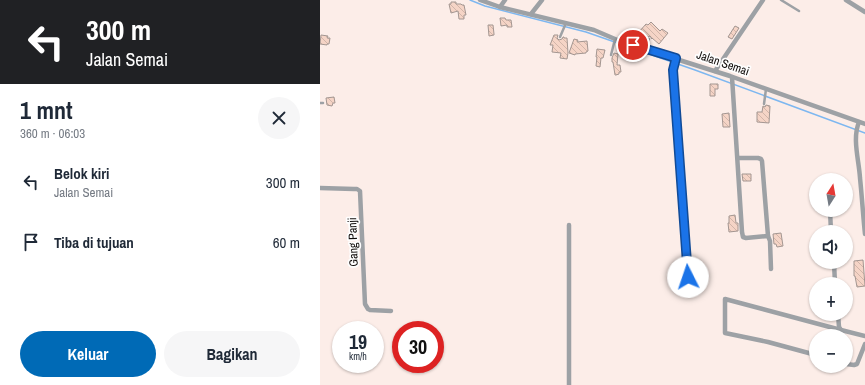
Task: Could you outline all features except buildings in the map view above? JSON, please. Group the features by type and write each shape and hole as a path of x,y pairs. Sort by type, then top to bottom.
{"street":[{"name":"Jalan Semai","path":"480,0 492,2 500,7 594,30 615,40 715,71 858,124 865,124"},
{"path":"500,7 505,0"},
{"path":"531,14 542,0"},
{"path":"715,71 763,0"},
{"path":"846,0 865,12"},
{"path":"676,59 673,69 688,277"},
{"path":"733,78 742,235 747,238 768,236"},
{"path":"858,124 856,138 865,234"},
{"path":"738,158 758,158 762,161 768,236 770,240 771,269"},
{"name":"Gang Panji","path":"320,188 358,189 360,191 365,304 370,310 391,311"},
{"path":"569,225 570,385"},
{"path":"809,353 768,342 725,333 725,299 837,329"},
{"path":"853,333 865,336"},
{"path":"853,365 857,364 865,344"}],"lane":[{"path":"782,0 799,11"},
{"path":"560,37 566,24"},
{"path":"633,45 639,37"},
{"path":"644,48 649,39"},
{"path":"610,55 615,40"},
{"path":"764,104 766,90"}],"waterway":[{"path":"470,0 485,6 586,32 695,70 865,133"}],"route":[{"path":"633,45 676,58 673,70 688,277"}]}
